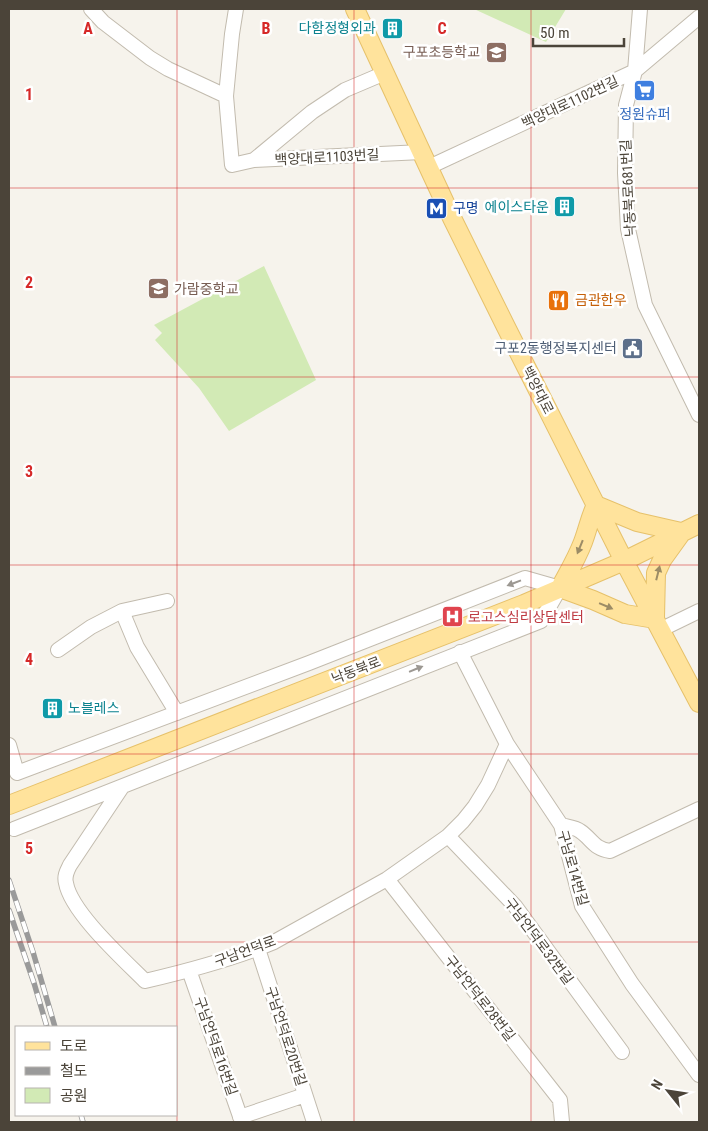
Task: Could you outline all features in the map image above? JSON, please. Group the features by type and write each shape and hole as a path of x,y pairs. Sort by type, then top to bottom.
{"main road":[{"name":"백양대로","path":"355,9 498,310 624,561 699,703"},
{"path":"596,505 637,522 681,532 662,560 656,573 657,625 560,588 577,557 596,505"},
{"name":"낙동북로","path":"9,805 524,604 624,561 699,524"}],"street":[{"path":"92,9 103,22 150,58 168,69 226,96 236,9"},
{"name":"낙동북로681번길","path":"640,9 635,71 626,106 625,174 628,230 645,305 699,415"},
{"name":"백양대로1102번길","path":"426,160 635,71 699,17"},
{"path":"254,160 312,112 345,90 385,73"},
{"name":"백양대로1103번길","path":"226,96 232,165 254,160 426,160"},
{"path":"9,745 17,773 358,644 525,578 560,588 541,621 14,829"},
{"path":"58,650 91,627 122,612 167,601"},
{"path":"657,625 699,611"},
{"path":"122,612 137,647 176,713"},
{"name":"구남로14번길","path":"460,652 507,744 561,825 582,906 632,984 699,1075"},
{"name":"구남언덕로","path":"122,787 70,865 65,874 66,883 79,910 104,941 144,981 189,970 258,949 387,879 448,836 463,821 488,785 507,744"},
{"path":"561,825 581,831 601,850 610,851 699,809"},
{"name":"구남언덕로32번길","path":"448,836 515,906 622,1052"},
{"name":"구남언덕로28번길","path":"387,879 560,1100 562,1122"},
{"name":"구남언덕로20번길","path":"258,949 314,1122"},
{"name":"구남언덕로16번길","path":"189,970 241,1119"},
{"path":"241,1119 306,1095"}],"green space":[{"path":"474,9 566,9 546,42"},
{"path":"264,266 316,380 229,431 199,388 155,340 162,333 154,325"}],"railway":[{"path":"9,880 55,1026"},
{"path":"9,910 47,1026"},
{"path":"81,1116 83,1122"}],"place":[{"name":"다함정형외과","path":"392,28"},
{"name":"구포초등학교","path":"496,52"},
{"name":"정원슈퍼","path":"645,91"},
{"name":"에이스타운","path":"565,207"},
{"name":"구명","path":"437,208"},
{"name":"가람중학교","path":"158,289"},
{"name":"금관한우","path":"559,300"},
{"name":"구포2동행정복지센터","path":"633,348"},
{"name":"로고스심리상담센터","path":"452,617"},
{"name":"노블레스","path":"52,708"}]}
